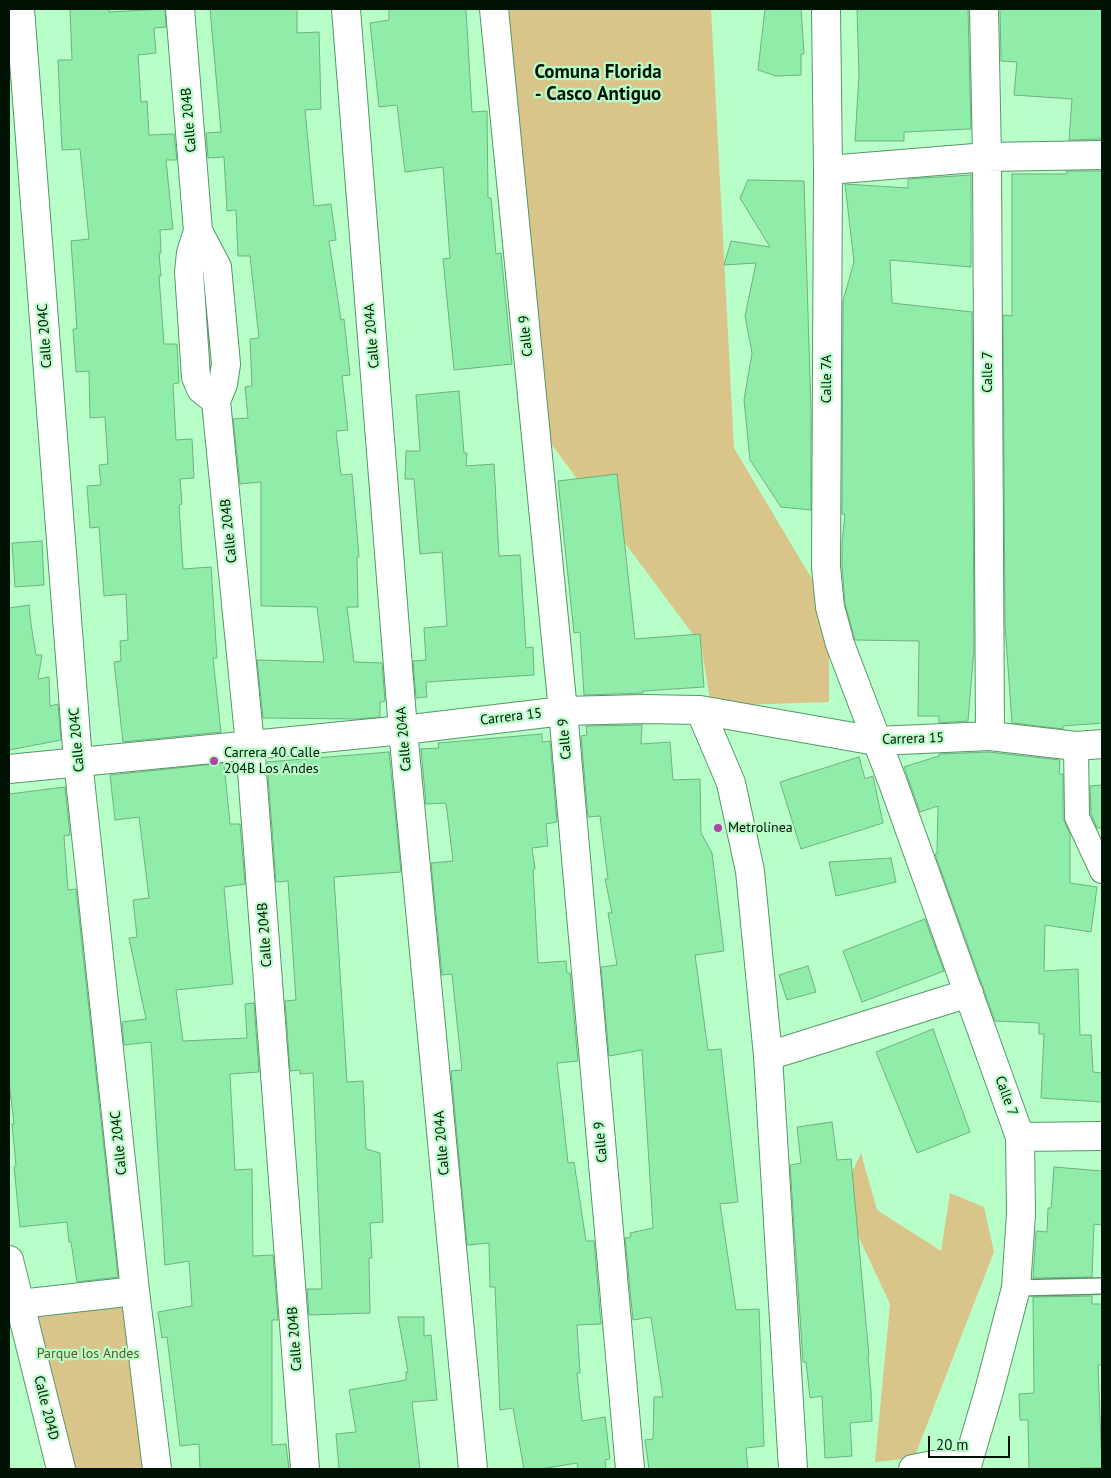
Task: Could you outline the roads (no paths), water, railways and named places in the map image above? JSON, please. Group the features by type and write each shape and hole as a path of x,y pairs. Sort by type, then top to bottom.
{"street":[{"name":"Calle 204C","path":"20,9 78,761 135,1291 158,1469"},
{"name":"Calle 204B","path":"180,9 198,231 217,267 226,364 216,401 250,745 305,1469"},
{"name":"Calle 204A","path":"346,9 403,730 473,1469"},
{"name":"Calle 9","path":"494,9 563,711 630,1469"},
{"name":"Calle 7A","path":"826,9 828,170 826,567 830,607 840,644 876,741"},
{"name":"Calle 7","path":"984,9 987,157 990,736"},
{"path":"828,170 987,157 1102,155"},
{"name":"Carrera 15","path":"9,770 78,761 403,730 563,711 643,709 700,710 876,741 990,736 1089,745"},
{"path":"700,710 731,783 750,871 768,1056 792,1458 809,1469"},
{"name":"Calle 7","path":"876,741 1020,1137 1021,1214 1016,1288 971,1468"},
{"path":"1089,745 1077,817 1102,871"},
{"path":"768,1056 969,993"},
{"path":"1020,1137 1102,1136"},
{"name":"Calle 204D","path":"9,1260 61,1469"},
{"path":"20,1304 135,1291"},
{"path":"914,1469 933,1465 971,1468"}],"lane":[{"path":"1016,1288 1102,1286"}],"place":[{"name":"Carrera 40 Calle 204B Los Andes","path":"214,761"},
{"name":"Metrolínea","path":"718,828"}],"district":[{"name":"Comuna Florida - Casco Antiguo","path":"598,84"}],"park label":[{"name":"Parque los Andes","path":"88,1354"}]}
